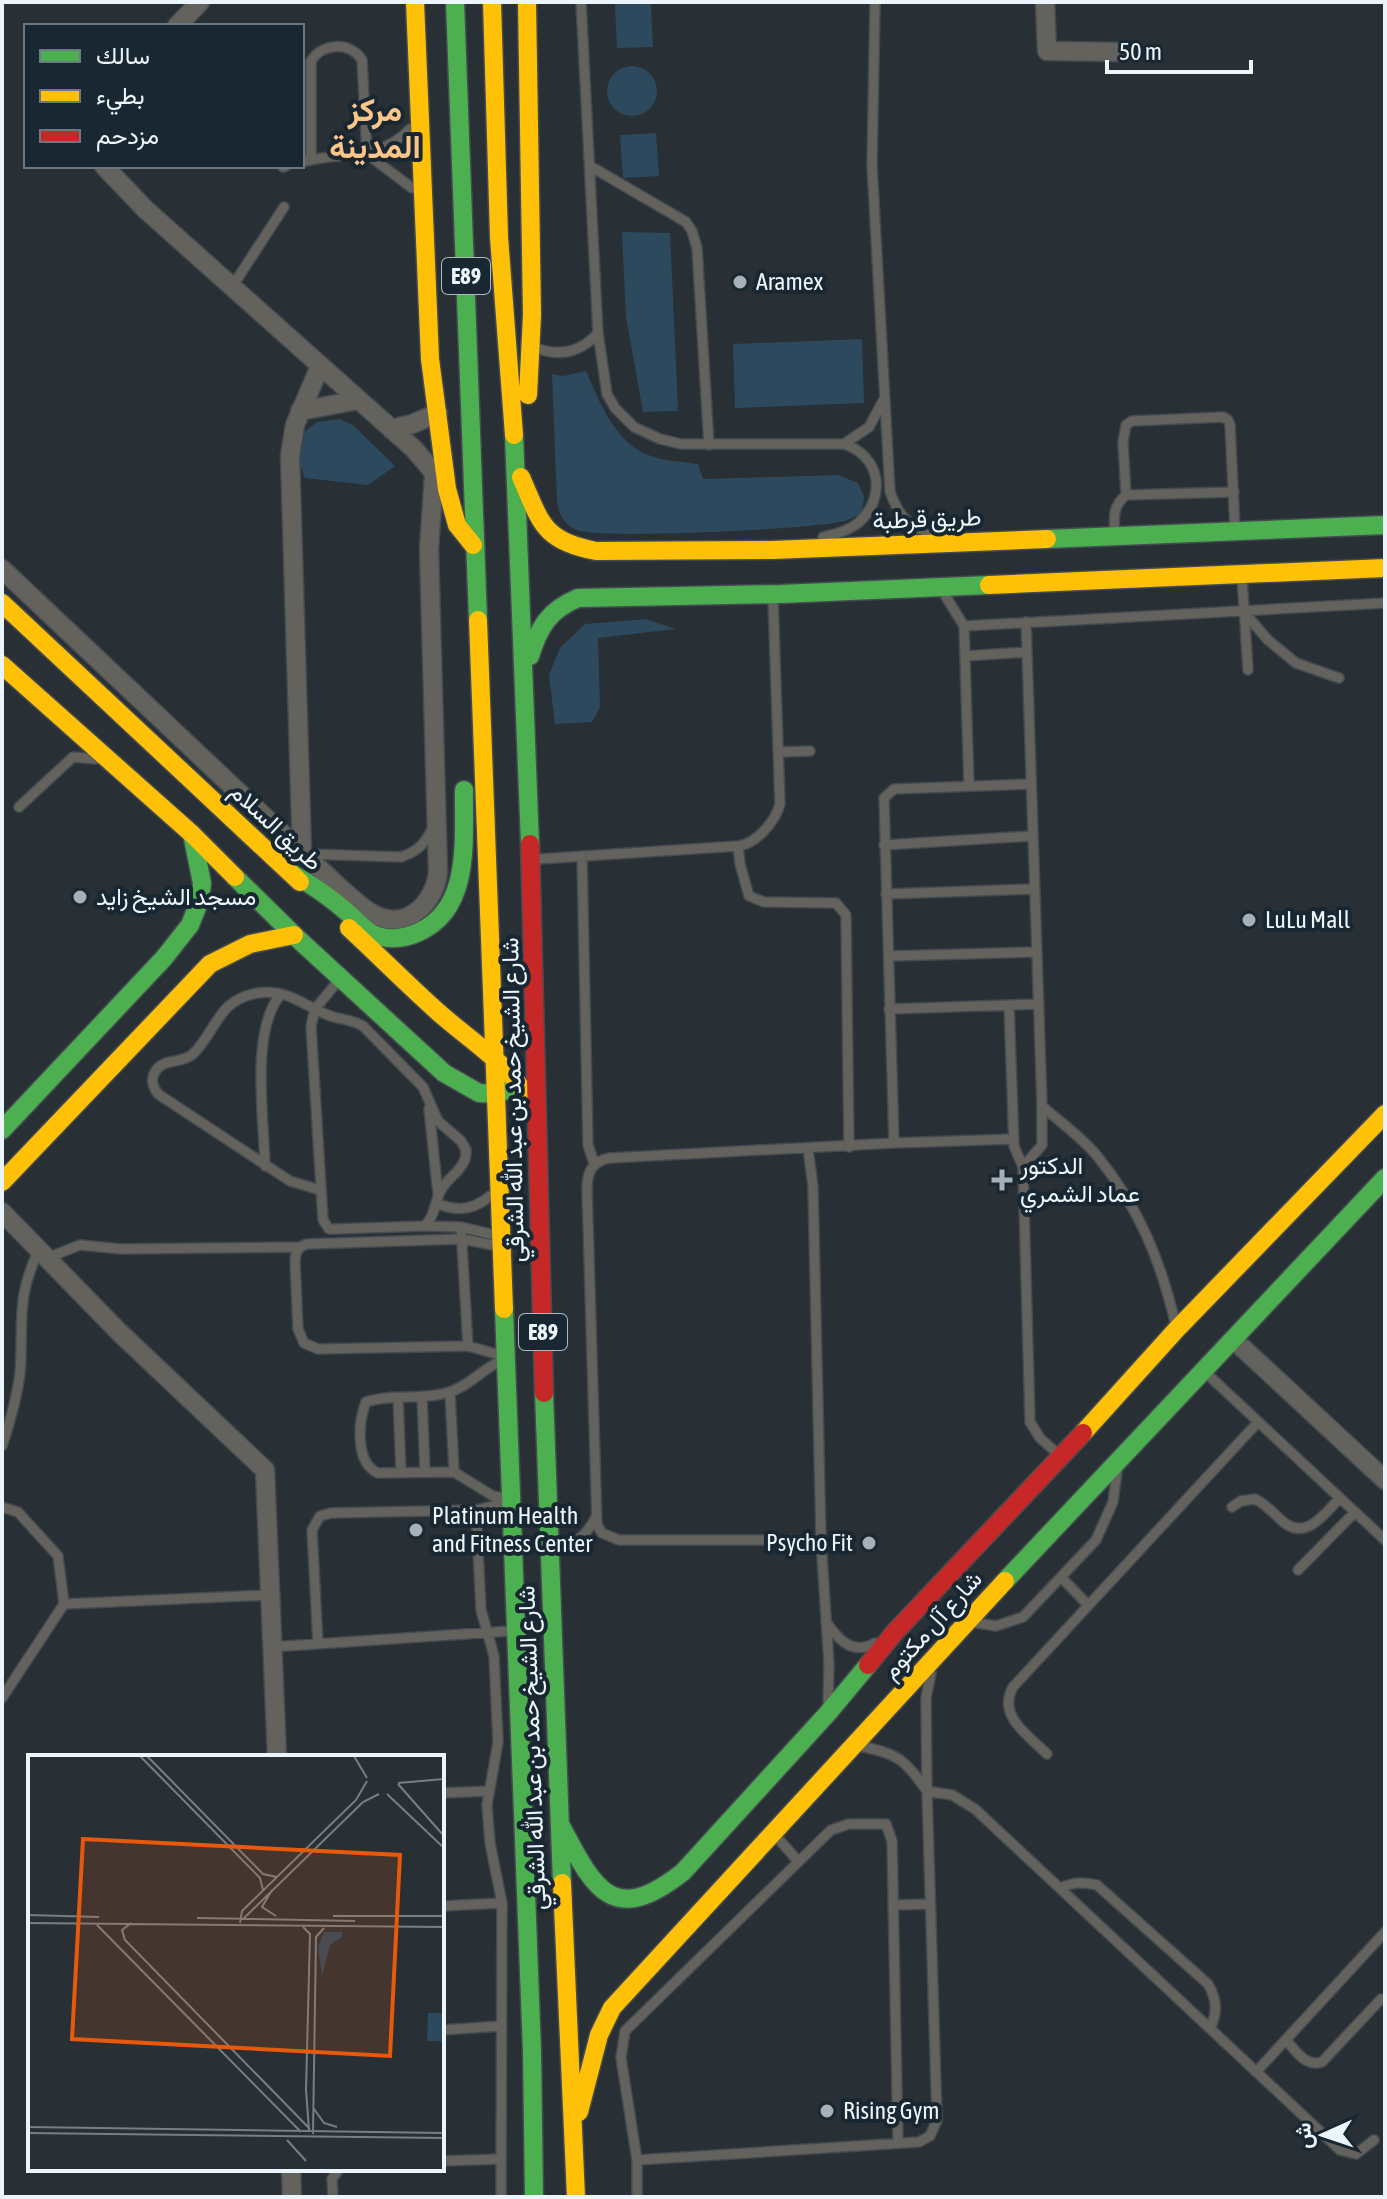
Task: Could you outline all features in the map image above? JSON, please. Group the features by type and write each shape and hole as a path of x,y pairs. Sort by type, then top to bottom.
{"main road":[{"path":"415,2 430,359 447,489 457,525 477,551"},
{"name":"شارع الشيخ حمد بن عبد الله الشرقي","path":"455,2 515,1631 516,2052 534,2197"},
{"name":"شارع الشيخ حمد بن عبد الله الشرقي","path":"492,2 499,237 517,467 531,859 548,1548 576,2197"},
{"path":"517,467 532,346 527,2"},
{"name":"طريق قرطبة","path":"517,467 551,536 576,548 596,551 939,587 1385,568"},
{"name":"طريق قرطبة","path":"523,681 540,625 550,611 569,601 588,597 774,568 987,541 1385,525"},
{"name":"طريق السلام","path":"2,603 452,1024 494,1058 520,1083 538,1115"},
{"path":"288,871 313,884 371,933 389,938 421,933 443,915 450,905 462,871 466,704 479,611"},
{"path":"2,665 192,834 294,935 444,1073 479,1093 496,1094 520,1083 528,1074 536,1055"},
{"path":"482,676 498,765 507,1023 515,1032 528,1029 535,1015"},
{"path":"2,1130 180,939 194,917 200,897 201,878 192,834"},
{"path":"2,1182 210,964 231,949 294,935"},
{"path":"76,1053 88,1051 98,1054 101,1070 93,1084"},
{"name":"شارع آل مكتوم","path":"559,1822 592,1881 610,1894 628,1899 651,1895 665,1887 716,1837 828,1713 894,1633 1176,1330 1385,1114"},
{"path":"497,1139 504,1121 516,1120 522,1125 535,1398 546,1434"},
{"path":"1296,1270 1323,1223 1385,1158"},
{"name":"شارع آل مكتوم","path":"572,2139 599,2035 612,2008 968,1621 1385,1178"},
{"path":"716,1837 710,1854 712,1869 732,1878"}],"street":[{"path":"179,24 200,2"},
{"path":"1045,2 1047,51 1122,52"},
{"path":"106,168 145,209 414,449 447,489"},
{"path":"302,854 290,456 300,411 320,366"},
{"path":"300,411 358,400"},
{"path":"391,429 438,413"},
{"path":"2,569 302,854 366,910 381,918 406,917 423,907 435,887 438,873 429,549 435,472"},
{"path":"2,1212 119,1332 265,1470 277,1755"},
{"path":"1233,1339 1385,1480"},
{"path":"291,2171 292,2197"}],"lane":[{"path":"531,859 749,845 779,811 774,568 860,522 872,504 875,479 869,458 858,449 844,444 709,445 660,439 634,427 615,408 607,394 598,333 581,2"},
{"path":"875,2 872,165 890,492 897,512 911,525 929,533 987,541"},
{"path":"367,154 362,60 352,50 323,48 311,61 306,161 367,154 397,141 410,129 420,113"},
{"path":"367,154 402,179 423,199"},
{"path":"590,166 679,218 692,231 697,248 709,445"},
{"path":"232,287 284,207"},
{"path":"532,346 547,352 565,353 583,346 598,333"},
{"path":"844,444 869,427 880,410 884,396"},
{"path":"1126,495 1123,442 1126,425 1132,421 1223,417 1228,420 1235,530"},
{"path":"1115,536 1114,511 1126,495 1234,492"},
{"path":"1242,574 1248,670"},
{"path":"939,587 964,626 969,786"},
{"path":"964,626 1385,603"},
{"path":"1243,611 1268,640 1296,663 1339,678"},
{"path":"1023,1167 1042,1145 1026,622"},
{"path":"966,656 1027,652"},
{"path":"779,752 810,751"},
{"path":"19,807 73,757 83,756 108,762"},
{"path":"894,1143 884,798 894,789 1030,784"},
{"path":"302,854 401,857 415,853 424,844 435,823"},
{"path":"884,845 1032,836"},
{"path":"738,846 749,896 764,902 836,903 846,915 849,1147"},
{"path":"582,856 588,1145 594,1163 587,1177 587,1189 596,1516 602,1533 619,1540 821,1540"},
{"path":"886,894 1033,889"},
{"path":"889,956 1036,952"},
{"path":"341,977 315,1009 311,1026 323,1220 329,1229 461,1227 501,1243"},
{"path":"320,1190 290,1181 265,1166 158,1094 153,1087 155,1070 162,1064 179,1061 193,1053 225,1008 234,1001 256,993 281,994 363,1026 428,1093 438,1121 461,1141 467,1155 464,1165 445,1183 430,1221 424,1226"},
{"path":"265,1166 262,1044 267,1016 281,994"},
{"path":"889,1009 1039,1004"},
{"path":"1009,1005 1014,1139 1023,1167 1030,1422 1040,1438 1061,1457"},
{"path":"428,1093 437,1200"},
{"path":"1042,1106 1097,1155 1143,1223 1164,1278 1176,1330"},
{"path":"594,1163 610,1158 1014,1139"},
{"path":"808,1148 813,1187 828,1713"},
{"path":"437,1200 454,1209 473,1207 489,1197 498,1183"},
{"path":"461,1227 468,1346"},
{"path":"2,1446 13,1413 20,1375 20,1307 24,1285 43,1254 80,1245 121,1249 300,1247 307,1244 462,1239 501,1243"},
{"path":"300,1247 295,1260 298,1329 304,1343 310,1348 468,1346 506,1359"},
{"path":"506,1359 450,1392 422,1398 366,1402 361,1415 361,1429 363,1457 369,1469 378,1473 454,1472 493,1496 511,1500"},
{"path":"1203,1371 1385,1540"},
{"path":"450,1392 454,1472"},
{"path":"398,1398 401,1472"},
{"path":"422,1398 425,1471"},
{"path":"1047,1754 1010,1715 1007,1700 1013,1687 1258,1422"},
{"path":"968,1621 996,1626 1023,1617 1096,1540 1113,1502 1118,1462"},
{"path":"1232,1507 1241,1501 1255,1499 1286,1524 1299,1528 1313,1525 1340,1498"},
{"path":"318,1644 312,1530 316,1519 325,1513 476,1510 511,1500"},
{"path":"2,1507 18,1512 58,1556 64,1604 2,1698"},
{"path":"476,1510 481,1610 494,1656 498,1742 489,1791 487,1824 502,1903 501,2026 516,2052 501,2159 501,2197"},
{"path":"1298,1570 1355,1512"},
{"path":"548,1548 561,1548 583,1537 596,1516"},
{"path":"1061,1577 1088,1605"},
{"path":"64,1604 270,1595"},
{"path":"824,1619 841,1642 851,1647 868,1647 894,1633"},
{"path":"271,1647 515,1631"},
{"path":"637,2160 919,2142 930,2136 937,2120 926,1698 934,1658"},
{"path":"855,1745 888,1752 907,1764 927,1791 952,1795 975,1809 1345,2153 1361,2152 1374,2140"},
{"path":"444,1793 489,1791"},
{"path":"637,2197 637,2160 621,2058 621,2040 625,2031 798,1861 840,1825 886,1824 892,1841 898,2143"},
{"path":"773,1833 798,1861"},
{"path":"1060,1888 1072,1883 1097,1885 1208,1984 1216,2001 1210,2028"},
{"path":"444,1906 502,1903"},
{"path":"893,1905 930,1904"},
{"path":"1256,2072 1385,1932"},
{"path":"1286,2040 1310,2064 1322,2062 1384,1999"},
{"path":"444,2030 501,2026"},
{"path":"444,2161 501,2159"},
{"path":"333,2197 332,2179 338,2171"}],"shaded area":[{"path":"651,3 653,47 617,48 615,4"},
{"path":"632,66 650,73 657,91 650,109 632,116 614,109 607,91 614,73"},
{"path":"656,133 659,176 623,178 620,135"},
{"path":"622,232 670,233 678,411 643,412 626,317"},
{"path":"862,339 864,403 735,408 733,344"},
{"path":"586,371 617,431 636,449 667,460 698,464 703,479 838,475 858,483 864,496 862,513 845,521 826,524 753,530 624,534 594,533 572,528 563,519 557,502 552,374 563,376"},
{"path":"340,419 354,426 395,466 368,485 305,478 299,462 305,431 317,422"},
{"path":"646,619 676,629 598,638 600,707 592,722 555,724 549,675 560,648 585,624"}],"traffic: fast":[{"path":"455,2 478,620"},
{"path":"514,435 530,844"},
{"path":"1047,539 1385,525"},
{"path":"530,656 546,621 578,598 781,594 989,585"},
{"path":"288,871 327,896 371,933 395,938 419,932 436,921 448,907 456,889 463,850 464,790"},
{"path":"2,1130 164,958 190,925 200,900 202,883 192,834"},
{"path":"235,877 444,1073 479,1093 496,1094 512,1088"},
{"path":"1005,1581 1385,1178"},
{"path":"504,1309 532,2052 534,2197"},
{"path":"544,1393 562,1883"},
{"path":"561,1826 595,1883 608,1893 622,1898 639,1897 659,1889 683,1872 868,1665"}],"traffic: slow":[{"path":"415,2 430,359 447,489 457,525 473,545"},
{"path":"492,2 499,237 514,435"},
{"path":"527,2 532,315 528,395"},
{"path":"521,477 546,528 565,542 596,551 772,550 1047,539"},
{"path":"989,585 1385,568"},
{"path":"2,603 300,882"},
{"path":"478,620 504,1309"},
{"path":"2,665 192,834 235,877"},
{"path":"349,928 438,1012 493,1057 517,1082 536,1112"},
{"path":"2,1182 210,964 250,944 294,935"},
{"path":"1083,1433 1176,1330 1385,1114"},
{"path":"579,2112 599,2035 612,2008 1005,1581"},
{"path":"562,1883 576,2197"}],"traffic: jam":[{"path":"530,844 544,1393"},
{"path":"868,1665 894,1633 1083,1433"}],"place":[{"name":"Aramex","path":"740,282"},
{"name":"مسجد الشيخ زايد","path":"80,897"},
{"name":"LuLu Mall","path":"1249,920"},
{"name":"الدكتور عماد الشمري","path":"1002,1180"},
{"name":"Platinum Health and Fitness Center","path":"416,1530"},
{"name":"Psycho Fit","path":"869,1543"},
{"name":"Rising Gym","path":"827,2111"}],"district":[{"name":"مركز المدينة","path":"375,128"}]}
